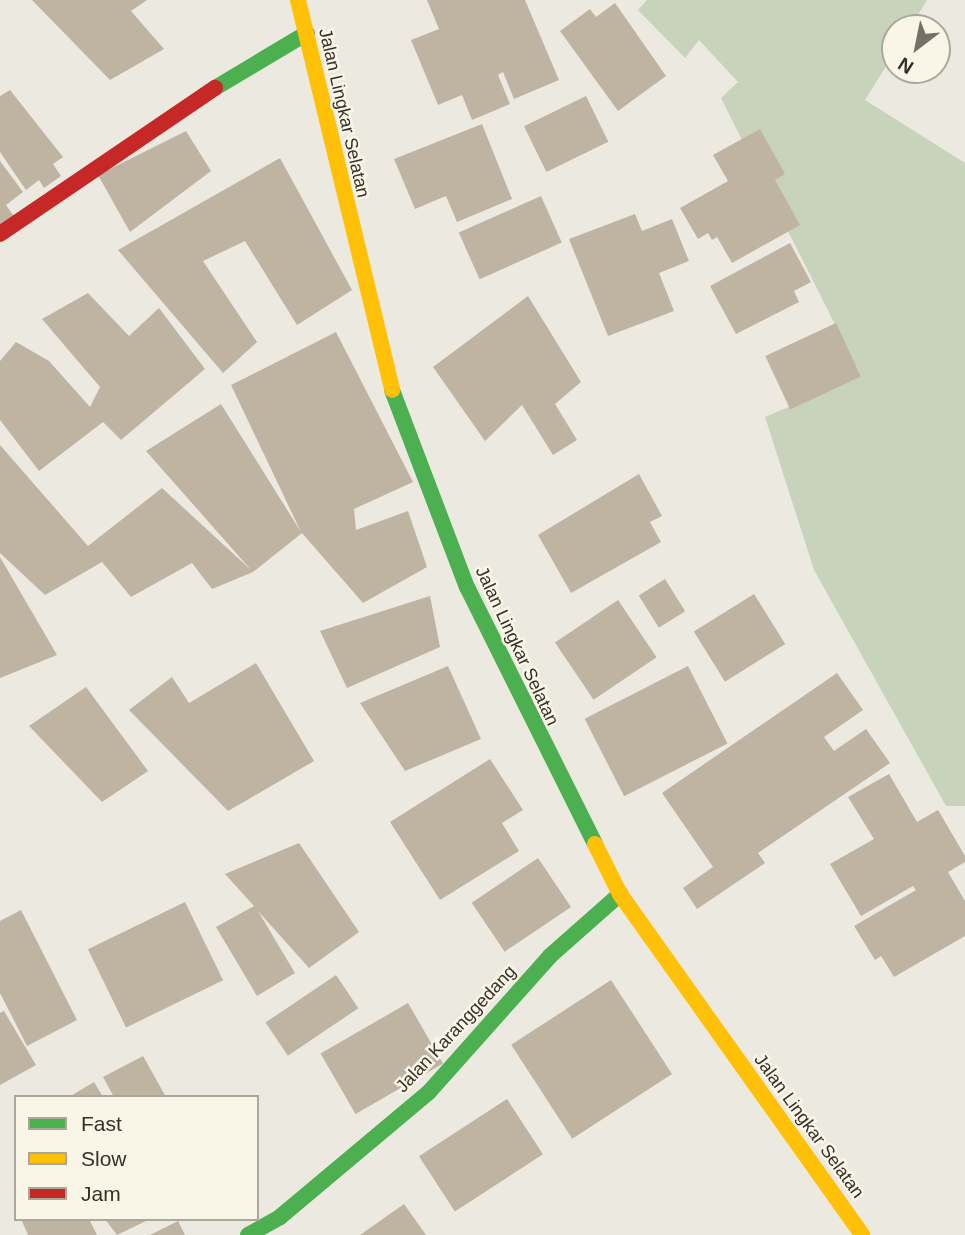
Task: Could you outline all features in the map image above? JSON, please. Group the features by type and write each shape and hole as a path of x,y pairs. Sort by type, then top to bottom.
{"street":[{"name":"Jalan Lingkar Selatan","path":"299,0 399,421 467,587 620,894 862,1235"},
{"path":"0,234 145,131 307,33"},
{"name":"Jalan Karanggedang","path":"248,1235 280,1216 429,1092 550,956 620,894"}],"green space":[{"path":"647,0 927,0 918,14 881,14 881,74 865,100 965,163 965,806 946,806 814,570 765,417 861,376 721,98 738,82 699,40 685,58 638,10"}],"building":[{"path":"32,0 147,0 131,11 164,49 110,80"},
{"path":"427,0 525,0 559,80 514,99 503,72 498,75 510,104 472,120 462,95 438,105 411,40 439,29"},
{"path":"615,3 666,76 618,111 560,31 590,9 596,17"},
{"path":"10,90 63,157 53,164 61,176 44,188 39,180 26,190 0,152 0,96"},
{"path":"586,96 608,142 546,172 524,126"},
{"path":"482,124 512,199 457,222 446,196 415,209 394,159"},
{"path":"760,129 785,174 775,180 800,225 732,263 717,237 712,240 708,233 698,239 680,208 728,181 713,155"},
{"path":"186,131 211,171 130,232 98,175"},
{"path":"280,158 352,290 297,325 245,241 203,261 257,342 223,373 118,250"},
{"path":"0,161 23,192 6,205 15,218 0,228"},
{"path":"541,196 562,243 480,279 459,233"},
{"path":"635,214 642,231 672,219 689,261 659,273 674,311 608,336 569,239"},
{"path":"790,243 811,282 794,291 799,302 736,334 710,286"},
{"path":"88,293 129,336 159,308 205,369 121,440 103,422 39,471 0,420 0,361 16,342 49,361 90,407 100,387 42,319"},
{"path":"528,296 581,382 555,404 577,440 553,455 522,405 485,441 433,367"},
{"path":"836,323 861,376 790,409 765,356"},
{"path":"336,332 413,482 354,509 356,530 408,511 427,567 363,603 302,533 253,572 212,589 192,563 131,597 102,562 45,595 0,553 0,445 88,546 162,488 251,570 146,451 221,404 301,532 231,385"},
{"path":"639,474 662,516 650,522 661,542 571,593 538,535"},
{"path":"0,557 57,655 0,678"},
{"path":"665,579 685,611 659,628 639,595"},
{"path":"754,594 785,644 725,682 694,632"},
{"path":"430,596 440,647 347,688 320,631"},
{"path":"618,600 657,657 594,700 555,642"},
{"path":"256,663 314,761 228,811 129,710 172,677 189,703"},
{"path":"448,666 481,739 405,771 360,703"},
{"path":"688,666 727,744 624,796 585,719"},
{"path":"837,673 863,710 824,737 834,751 866,729 890,763 758,853 765,863 697,909 683,888 713,867 662,793"},
{"path":"86,687 148,771 102,802 29,726"},
{"path":"490,759 523,810 502,823 519,851 440,900 390,822"},
{"path":"889,774 917,822 938,810 965,856 965,862 948,872 965,901 965,936 894,977 881,956 875,960 854,926 916,890 913,886 861,916 830,864 874,839 848,797"},
{"path":"299,843 359,932 309,968 258,911 295,973 257,996 216,927 254,906 225,874"},
{"path":"538,858 571,907 505,952 472,903"},
{"path":"185,902 223,980 126,1028 88,949"},
{"path":"21,910 77,1020 27,1046 0,993 0,921"},
{"path":"336,975 358,1008 288,1056 266,1023"},
{"path":"611,980 672,1074 572,1139 511,1045"},
{"path":"408,1003 443,1064 356,1114 321,1054"},
{"path":"4,1011 36,1065 0,1085 0,1013"},
{"path":"143,1056 165,1095 113,1095 103,1077"},
{"path":"94,1082 102,1095 72,1095"},
{"path":"507,1099 543,1154 455,1212 419,1156"},
{"path":"404,1204 426,1235 360,1235"},
{"path":"22,1221 90,1221 97,1235 28,1235"},
{"path":"106,1221 146,1221 117,1235"},
{"path":"178,1221 185,1235 150,1235"}],"traffic: fast":[{"path":"215,88 307,33"},
{"path":"392,390 467,587 595,844"},
{"path":"248,1235 280,1217 429,1092 550,956 620,894"}],"traffic: slow":[{"path":"298,0 392,390"},
{"path":"595,844 620,894 862,1235"}],"traffic: jam":[{"path":"0,234 215,88"}]}
